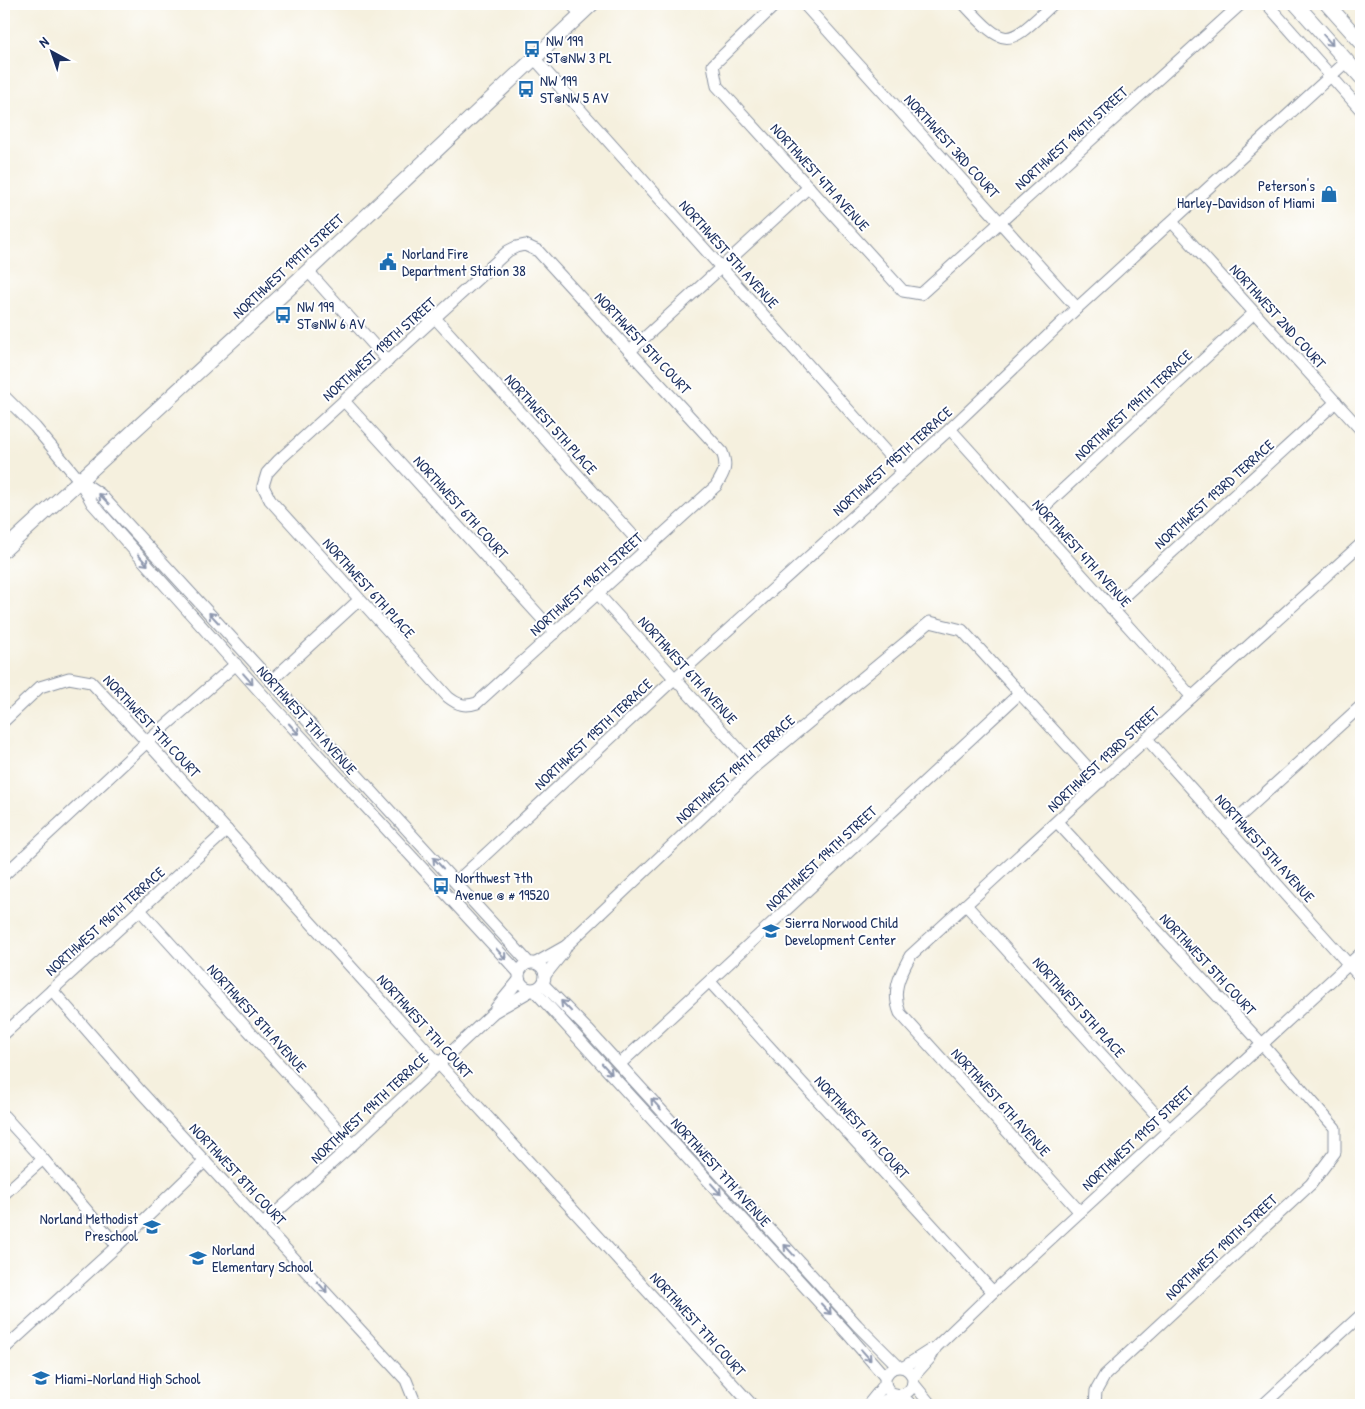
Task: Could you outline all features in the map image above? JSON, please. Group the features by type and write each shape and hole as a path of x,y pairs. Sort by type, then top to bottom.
{"main road":[{"name":"NORTHWEST 199TH STREET","path":"4,550 308,271 534,58 576,9 592,4"},
{"path":"1296,4 1361,77"},
{"path":"1327,4 1361,42"}],"street":[{"name":"NORTHWEST 4TH AVENUE","path":"776,4 713,65 717,86 903,291 921,294"},
{"name":"NORTHWEST 3RD COURT","path":"804,4 1077,308"},
{"path":"964,4 997,36 1010,38 1022,33 1053,4"},
{"name":"NORTHWEST 196TH STREET","path":"921,294 1241,4"},
{"path":"1267,4 1361,110"},
{"name":"NORTHWEST 5TH AVENUE","path":"534,58 903,471"},
{"name":"NORTHWEST 195TH TERRACE","path":"456,882 676,678 950,430 1077,308 1347,61"},
{"path":"630,351 809,187"},
{"name":"NORTHWEST 2ND COURT","path":"1172,222 1361,430"},
{"name":"NORTHWEST 198TH STREET","path":"263,486 267,473 279,460 508,251 516,246 525,245"},
{"name":"NORTHWEST 5TH COURT","path":"525,245 538,251 722,452 726,461 725,472"},
{"path":"308,271 388,361"},
{"name":"NORTHWEST 194TH TERRACE","path":"1031,519 1254,313"},
{"name":"NORTHWEST 5TH PLACE","path":"435,318 646,550"},
{"name":"NORTHWEST 7TH AVENUE","path":"4,396 35,427 80,481 92,503 519,976 525,988 539,984"},
{"name":"NORTHWEST 6TH COURT","path":"344,401 555,632"},
{"name":"NORTHWEST 193RD TERRACE","path":"1111,608 1336,402"},
{"name":"NORTHWEST 4TH AVENUE","path":"950,430 1192,697"},
{"name":"NORTHWEST 196TH STREET","path":"460,705 469,706 477,703 716,486 725,472"},
{"name":"NORTHWEST 7TH AVENUE","path":"80,481 100,494 456,882 532,963 542,967 539,984 612,1073 885,1380"},
{"name":"NORTHWEST 6TH PLACE","path":"263,486 270,500 359,600 448,697 460,705"},
{"name":"NORTHWEST 193RD STREET","path":"900,1013 896,1002 898,978 910,956 1361,544"},
{"name":"NORTHWEST 6TH AVENUE","path":"598,594 755,767"},
{"path":"271,681 359,600"},
{"name":"NORTHWEST 194TH TERRACE","path":"532,963 567,945 755,767 930,622 962,630 1020,693"},
{"path":"4,875 147,742 236,664"},
{"name":"NORTHWEST 7TH COURT","path":"4,721 40,687 69,678 90,682 147,742 752,1405"},
{"path":"1020,693 1101,782"},
{"name":"NORTHWEST 194TH STREET","path":"620,1064 1020,693"},
{"path":"1227,828 1361,706"},
{"name":"NORTHWEST 5TH AVENUE","path":"1147,739 1361,978"},
{"name":"NORTHWEST 5TH COURT","path":"1057,822 1262,1044 1335,1128"},
{"name":"NORTHWEST 196TH TERRACE","path":"4,1034 227,830"},
{"name":"NORTHWEST 5TH PLACE","path":"966,905 1170,1129"},
{"name":"NORTHWEST 8TH AVENUE","path":"140,910 352,1145"},
{"name":"NORTHWEST 194TH TERRACE","path":"264,1225 494,1012 539,984 567,945"},
{"name":"NORTHWEST 191ST STREET","path":"901,1367 936,1347 993,1292 1361,954"},
{"path":"519,976 523,966 532,963"},
{"name":"NORTHWEST 194TH TERRACE","path":"494,1012 519,976"},
{"name":"NORTHWEST 6TH COURT","path":"710,982 993,1292"},
{"name":"NORTHWEST 7TH AVENUE","path":"539,984 568,1008 858,1325 901,1367"},
{"name":"NORTHWEST 8TH COURT","path":"52,990 136,1087 406,1380 416,1405"},
{"name":"NORTHWEST 6TH AVENUE","path":"900,1013 1080,1212"},
{"path":"4,1116 117,1246"},
{"name":"NORTHWEST 190TH STREET","path":"1095,1405 1096,1391 1105,1375 1311,1184 1335,1152 1335,1128"},
{"path":"4,1194 43,1159"},
{"path":"4,1349 117,1246 205,1161"},
{"path":"1262,1405 1361,1315"},
{"name":"NORTHWEST 191ST STREET","path":"913,1380 936,1347"},
{"path":"868,1405 892,1368 901,1367 910,1371 913,1380 931,1405"},
{"path":"885,1380 888,1390 912,1405"},
{"path":"878,1405 909,1391 913,1380"}],"place":[{"name":"NW 199 ST@NW 3 PL","path":"532,49"},
{"name":"NW 199 ST@NW 5 AV","path":"526,89"},
{"name":"Peterson's Harley-Davidson of Miami","path":"1329,194"},
{"name":"Norland Fire Department Station 38","path":"388,262"},
{"name":"NW 199 ST@NW 6 AV","path":"283,315"},
{"name":"Northwest 7th Avenue @ # 19520","path":"441,886"},
{"name":"Sierra Norwood Child Development Center","path":"771,931"},
{"name":"Norland Methodist Preschool","path":"152,1227"},
{"name":"Norland Elementary School","path":"198,1258"},
{"name":"Miami-Norland High School","path":"41,1378"}]}
